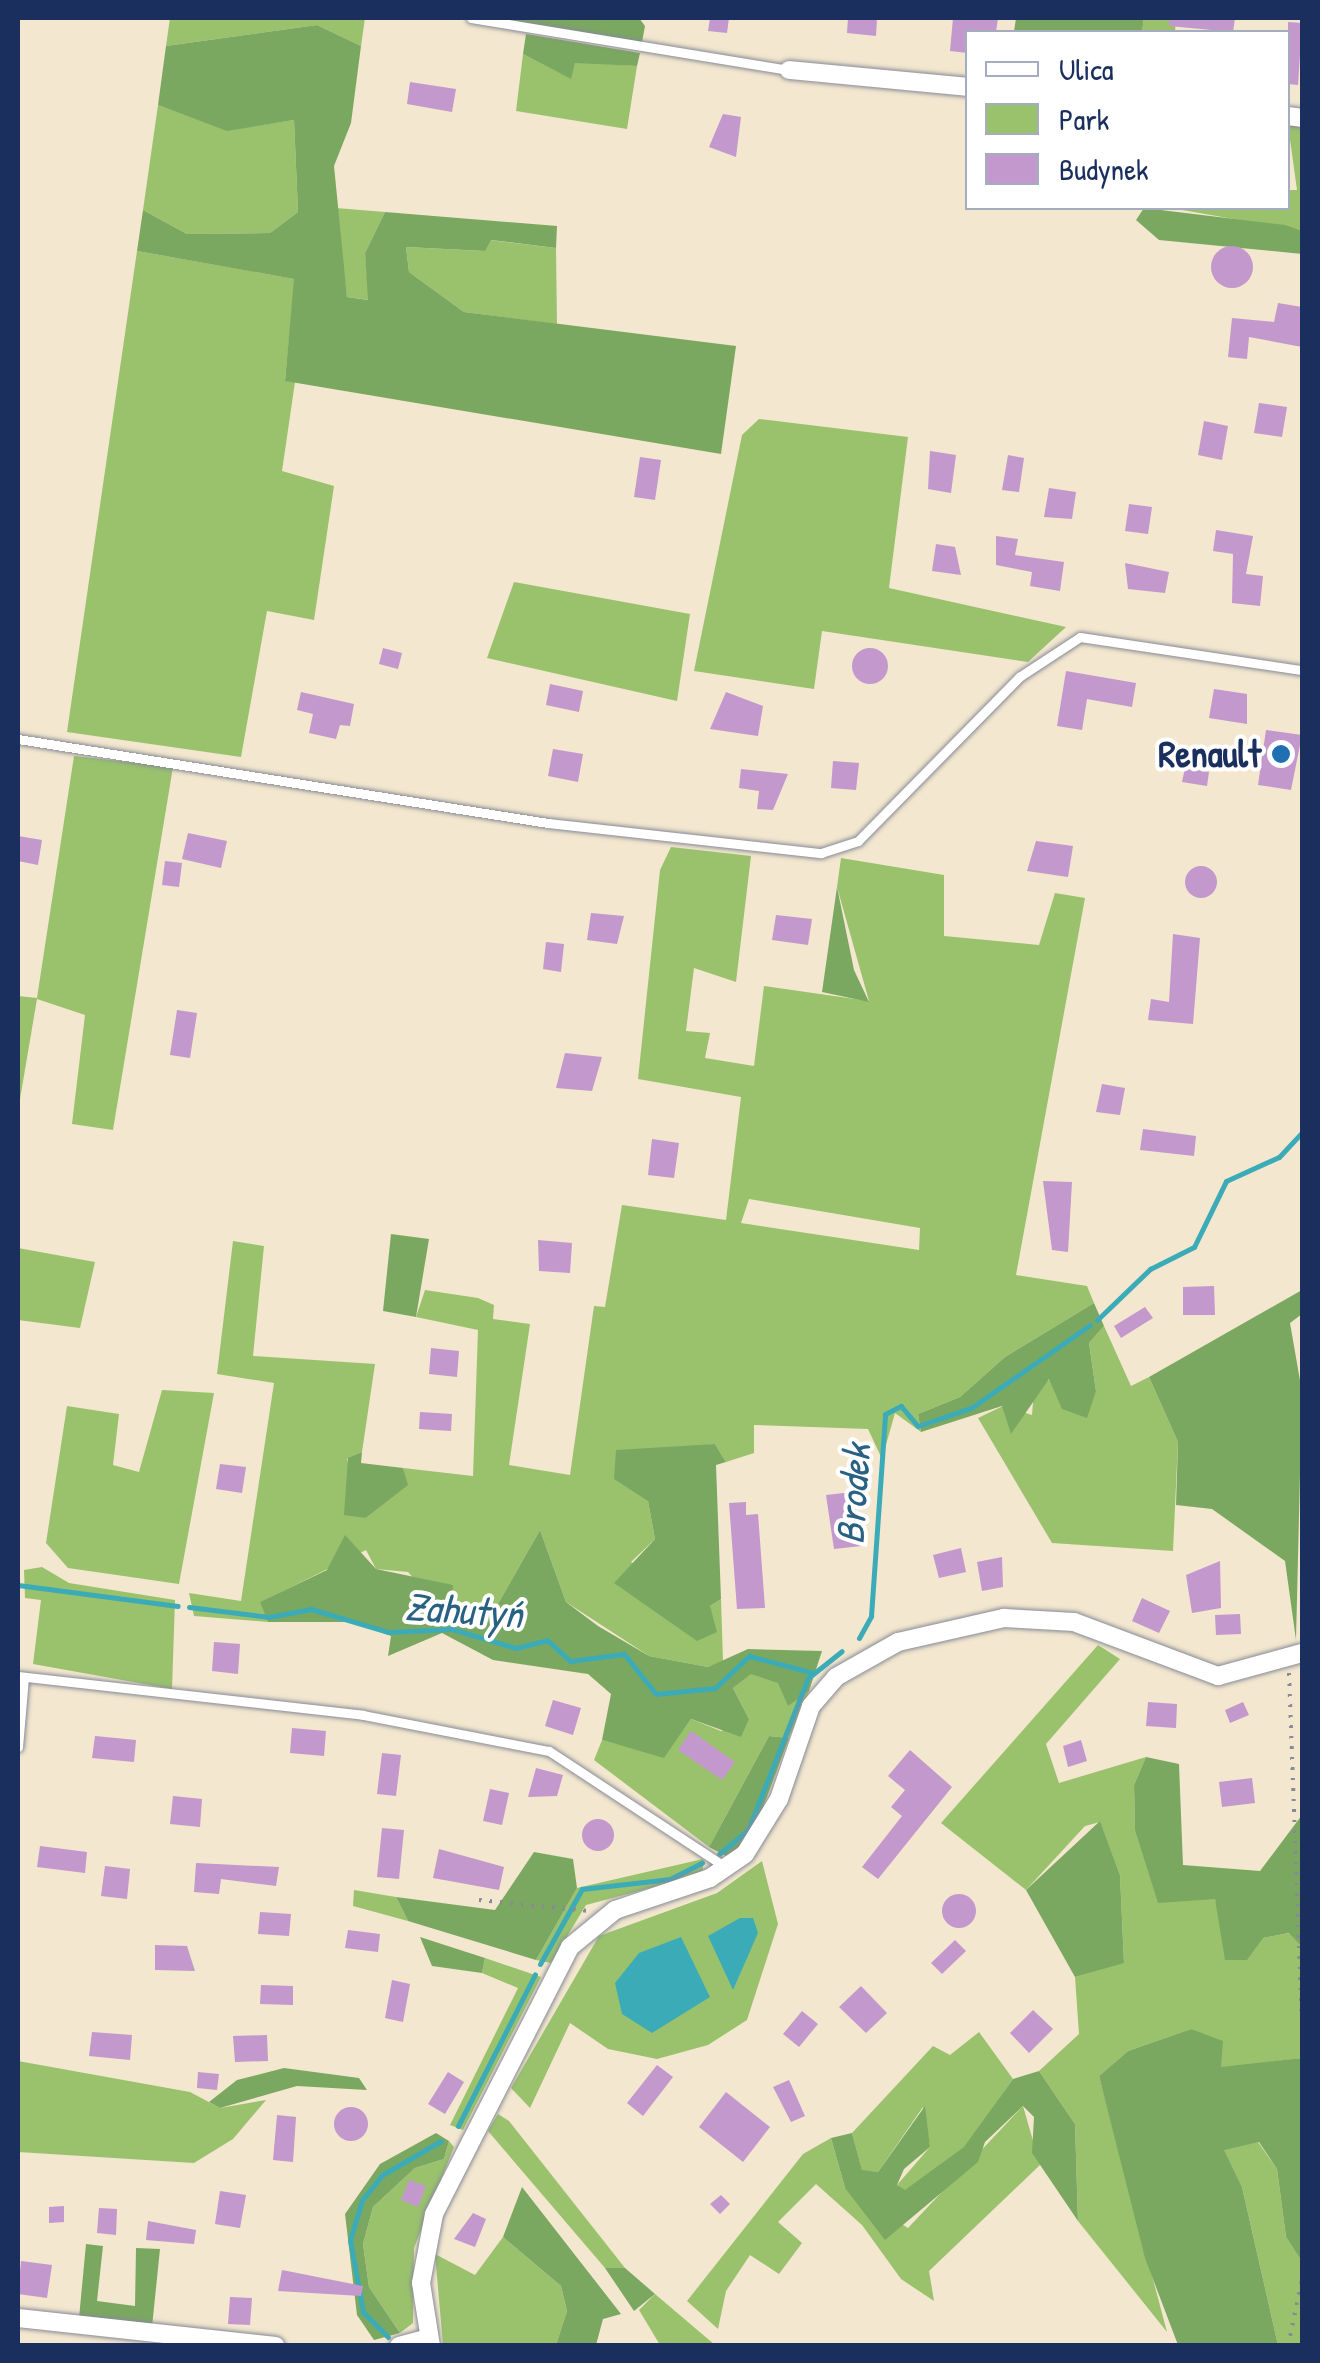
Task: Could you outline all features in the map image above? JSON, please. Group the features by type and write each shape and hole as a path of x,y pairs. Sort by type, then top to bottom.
{"street":[{"path":"790,70 965,87"},
{"path":"399,2346 429,2342 422,2283 434,2214 570,1947 615,1910 727,1868 762,1833 811,1706 846,1670 898,1642 1037,1616 1193,1673 1249,1672 1296,1656"},
{"path":"18,2318 275,2346"}],"lane":[{"path":"471,18 790,70"},
{"path":"18,739 548,823 821,853 858,842 1019,677 1080,637 1302,670"},
{"path":"18,1747 21,1676 363,1715 548,1751 727,1868"}],"path":[{"path":"1296,1656 1302,2020"},
{"path":"479,1900 578,1906"},
{"path":"1288,2346 1302,2278"}],"green space":[{"path":"170,18 365,18 361,46 317,25 166,46"},
{"path":"497,18 639,18 645,26 642,42"},
{"path":"1016,18 1144,18 1142,30 1014,30"},
{"path":"1144,18 1176,18 1175,30 1142,30"},
{"path":"317,25 361,46 351,123 334,166 347,297 368,300 365,253 385,212 557,226 556,248 491,240 485,251 406,247 409,272 464,312 736,346 721,454 285,381 294,279 137,251 143,210 187,234 270,233 298,212 294,120 227,131 158,105 166,46"},
{"path":"526,34 640,53 637,66 575,63 571,79 523,54"},
{"path":"523,54 570,78 575,62 637,66 627,129 516,111"},
{"path":"158,105 227,130 294,120 298,212 270,233 187,234 143,210"},
{"path":"1290,125 1302,126 1302,231 1182,210 1290,210 1290,190 1297,190"},
{"path":"336,208 385,212 365,253 369,300 347,297"},
{"path":"1143,210 1161,210 1285,225 1302,231 1302,254 1159,240 1136,220"},
{"path":"490,240 556,248 557,324 464,312 409,272 406,247 484,251"},
{"path":"137,251 295,279 285,380 295,382 282,471 334,486 314,620 267,611 241,757 67,732"},
{"path":"759,419 908,437 889,588 1066,627 1028,662 822,631 814,689 694,671 742,435"},
{"path":"514,582 690,614 677,701 487,658"},
{"path":"74,756 173,767 113,1130 72,1124 85,1015 37,999 18,1111 18,996 37,998"},
{"path":"671,847 751,856 736,982 694,968 686,1031 710,1033 705,1058 754,1066 764,986 869,1001 837,887 841,858 944,875 944,936 1039,945 1055,893 1085,898 1016,1275 1087,1286 1094,1303 1005,1357 960,1397 918,1414 921,1432 895,1413 882,1459 868,1429 754,1425 754,1453 726,1462 715,1444 658,1451 648,1501 655,1539 631,1562 710,1606 721,1599 723,1661 708,1667 649,1656 566,1602 540,1530 486,1625 450,1620 408,1572 376,1569 366,1550 261,1602 268,1622 194,1616 189,1593 241,1601 274,1383 217,1374 233,1241 264,1246 253,1356 375,1364 362,1452 347,1459 366,1518 407,1485 403,1468 473,1476 478,1330 416,1317 425,1290 478,1298 494,1305 493,1319 530,1324 509,1465 570,1475 594,1306 605,1307 622,1205 726,1220 741,1097 638,1079 660,870","holes":["749,1199 920,1228 919,1250 741,1223"]},
{"path":"837,887 854,970 869,1002 822,992"},
{"path":"391,1234 429,1239 416,1317 383,1311"},
{"path":"18,1248 95,1262 80,1328 18,1320"},
{"path":"1302,1290 1302,1314 1290,1323 1302,1392 1296,1640 1285,1561 1212,1509 1176,1505 1178,1442 1149,1377"},
{"path":"1094,1303 1104,1326 1089,1343 1096,1391 1087,1418 1062,1409 1049,1379 1011,1434 1002,1406 921,1432 918,1414 960,1397 1005,1357"},
{"path":"1104,1326 1131,1386 1149,1377 1178,1442 1173,1551 1052,1543 978,1418 1003,1406 1032,1415 1034,1390 1050,1379 1096,1391 1089,1343"},
{"path":"162,1390 214,1393 179,1584 68,1568 46,1543 67,1406 119,1414 113,1465 139,1472"},
{"path":"715,1444 726,1462 716,1465 721,1599 710,1606 717,1632 697,1641 614,1583 655,1539 648,1501 614,1479 616,1450"},
{"path":"362,1452 361,1463 403,1468 408,1485 366,1518 344,1515 348,1458"},
{"path":"540,1530 566,1602 598,1626 649,1656 708,1667 748,1649 822,1651 809,1691 788,1706 778,1683 751,1674 733,1688 749,1719 741,1737 691,1719 664,1758 602,1740 611,1694 588,1674 493,1660 442,1633 388,1656 391,1636 353,1622 268,1622 260,1602 327,1570 345,1535 376,1569 453,1585 451,1619 486,1625"},
{"path":"42,1567 69,1583 175,1600 172,1689 33,1664 41,1600 25,1598 24,1570"},
{"path":"1098,1645 1120,1659 1046,1744 1059,1783 1146,1757 1134,1785 1135,1830 1215,1899 1222,1924 1263,1938 1290,1933 1302,1947 1302,2058 1221,2068 1191,2029 1128,2051 1099,2076 1167,2332 1078,2221 1075,2124 1039,2071 1079,2034 1075,1977 1124,1962 1120,1875 1100,1822 1085,1826 1026,1890 941,1823"},
{"path":"751,1673 779,1683 788,1705 809,1691 789,1738 769,1736 709,1847 594,1760 602,1740 664,1757 691,1719 721,1731 749,1719 733,1688"},
{"path":"769,1736 789,1738 752,1837 728,1857 709,1847"},
{"path":"1146,1757 1179,1764 1183,1865 1260,1871 1302,1815 1302,1947 1289,1933 1263,1938 1247,1960 1225,1960 1215,1899 1158,1903 1135,1830 1134,1785"},
{"path":"1100,1821 1120,1875 1124,1963 1075,1977 1026,1890"},
{"path":"534,1852 573,1859 577,1888 536,1960 408,1921 396,1897 495,1910"},
{"path":"703,1859 703,1874 586,1905 551,1963 536,1960 577,1888"},
{"path":"762,1861 778,1924 747,2020 708,2045 657,2059 608,2049 570,2023 530,2108 511,2088 599,1936 717,1893"},
{"path":"354,1890 396,1897 408,1921 353,1906"},
{"path":"420,1937 485,1958 482,1973 432,1966"},
{"path":"485,1958 541,1977 463,2130 450,2125 518,1988 482,1973"},
{"path":"1191,2029 1223,2041 1221,2067 1302,2058 1302,2262 1286,2237 1277,2169 1259,2142 1224,2150 1242,2187 1278,2345 1178,2345 1145,2258 1099,2076 1128,2051"},
{"path":"979,2032 1013,2079 965,2147 934,2176 904,2191 897,2185 930,2147 923,2107 878,2172 862,2171 852,2133 933,2046 950,2055"},
{"path":"18,2061 190,2092 220,2108 266,2100 233,2139 194,2163 18,2152"},
{"path":"284,2068 359,2078 367,2090 297,2086 220,2108 209,2102 237,2080"},
{"path":"1039,2071 1075,2124 1078,2221 1032,2153 1034,2117 1023,2106 985,2142 978,2162 885,2240 845,2188 831,2138 852,2133 862,2170 878,2172 925,2106 930,2147 904,2169 897,2185 905,2190 964,2147 1013,2079"},
{"path":"1023,2106 1040,2165 929,2271 934,2301 901,2279 862,2225 816,2184 778,2222 802,2243 779,2274 750,2255 726,2291 718,2329 687,2301 803,2154 831,2138 845,2188 908,2228"},
{"path":"498,2114 509,2121 625,2268 605,2268 488,2131"},
{"path":"436,2133 449,2141 444,2159 415,2168 373,2207 363,2244 369,2287 400,2333 374,2340 357,2315 345,2214 380,2164"},
{"path":"449,2141 454,2147 414,2248 413,2323 400,2333 369,2287 363,2244 373,2207 415,2168 444,2159"},
{"path":"1258,2142 1277,2169 1286,2237 1302,2262 1302,2345 1278,2345 1242,2187 1223,2149"},
{"path":"522,2187 621,2314 603,2319 596,2345 556,2345 567,2311 561,2286 503,2237"},
{"path":"503,2237 561,2286 567,2311 556,2345 443,2345 435,2254 475,2275"},
{"path":"86,2244 103,2246 97,2301 135,2306 136,2248 160,2249 152,2327 79,2318"},
{"path":"605,2268 625,2268 655,2294 634,2311"},
{"path":"655,2294 715,2345 660,2345 639,2310"}],"water":[{"path":"740,1918 753,1918 758,1933 733,1990 708,1936"},
{"path":"681,1937 710,1997 652,2033 622,2014 615,1983 639,1953"}],"building":[{"path":"710,18 729,18 727,33 708,31"},
{"path":"848,18 877,18 876,36 847,33"},
{"path":"953,18 998,18 996,30 965,30 965,53 950,51"},
{"path":"1170,18 1235,18 1233,30 1169,26"},
{"path":"1288,22 1302,23 1298,85 1290,84"},
{"path":"410,82 456,89 452,112 407,104"},
{"path":"723,114 741,117 736,157 709,147"},
{"path":"1232,246 1247,252 1253,267 1247,282 1232,288 1217,282 1211,267 1217,252"},
{"path":"1278,303 1302,307 1302,347 1249,337 1247,359 1228,357 1232,318 1274,322"},
{"path":"1259,403 1287,407 1282,437 1254,433"},
{"path":"1204,421 1228,426 1222,460 1198,455"},
{"path":"930,451 956,455 951,493 928,489"},
{"path":"1008,455 1024,458 1019,492 1002,490"},
{"path":"640,457 661,460 655,500 634,497"},
{"path":"1049,488 1076,492 1072,519 1044,517"},
{"path":"1129,504 1152,507 1148,534 1125,531"},
{"path":"1216,530 1253,536 1246,574 1263,576 1260,606 1232,603 1233,554 1213,551"},
{"path":"996,536 1018,539 1015,555 1064,562 1060,591 1030,586 1032,572 996,565"},
{"path":"936,544 955,547 961,575 932,571"},
{"path":"1125,563 1169,572 1165,593 1128,589"},
{"path":"383,648 402,653 398,669 379,664"},
{"path":"870,648 883,653 888,666 883,679 870,684 857,679 852,666 857,653"},
{"path":"1066,671 1136,683 1132,707 1087,699 1082,730 1057,726"},
{"path":"550,684 583,691 579,712 546,705"},
{"path":"1214,689 1247,694 1247,724 1209,718"},
{"path":"301,692 354,704 350,726 340,725 336,739 309,733 313,714 297,710"},
{"path":"726,692 763,706 758,736 710,729"},
{"name":"Renault","path":"1266,730 1302,735 1291,790 1258,785"},
{"path":"553,749 583,754 578,782 548,776"},
{"path":"833,761 859,763 856,790 831,788"},
{"path":"1185,768 1209,772 1207,786 1182,782"},
{"path":"741,769 788,774 773,810 757,809 759,791 739,788"},
{"path":"188,833 227,841 221,868 182,859"},
{"path":"18,836 42,840 38,865 18,861"},
{"path":"1036,841 1073,846 1068,877 1027,871"},
{"path":"165,861 182,863 179,887 162,885"},
{"path":"1201,866 1212,871 1217,882 1212,893 1201,898 1190,893 1185,882 1190,871"},
{"path":"591,913 624,916 617,944 587,940"},
{"path":"776,915 812,919 808,945 772,940"},
{"path":"1173,934 1200,938 1193,1024 1148,1020 1151,999 1169,1002"},
{"path":"546,942 564,944 561,972 543,969"},
{"path":"177,1010 197,1013 190,1058 170,1055"},
{"path":"565,1053 602,1057 592,1091 556,1088"},
{"path":"1102,1084 1125,1088 1120,1115 1096,1112"},
{"path":"1143,1129 1196,1136 1194,1156 1140,1150"},
{"path":"652,1139 679,1143 674,1178 648,1175"},
{"path":"1043,1181 1072,1182 1068,1252 1052,1250"},
{"path":"538,1240 572,1243 570,1273 539,1271"},
{"path":"1214,1286 1215,1315 1183,1315 1183,1287"},
{"path":"1145,1307 1153,1318 1121,1338 1114,1326"},
{"path":"431,1348 459,1351 457,1377 429,1374"},
{"path":"420,1412 452,1414 451,1431 419,1429"},
{"path":"220,1464 246,1467 242,1493 216,1489"},
{"path":"853,1492 861,1546 834,1549 826,1495"},
{"path":"746,1502 746,1515 758,1514 765,1608 737,1609 729,1503"},
{"path":"961,1548 966,1572 939,1578 933,1555"},
{"path":"1002,1557 1003,1587 982,1591 977,1562"},
{"path":"1220,1561 1221,1608 1192,1613 1186,1575"},
{"path":"1142,1598 1170,1611 1159,1633 1132,1621"},
{"path":"1240,1614 1241,1634 1216,1635 1215,1615"},
{"path":"214,1642 240,1644 238,1674 212,1671"},
{"path":"553,1700 581,1708 573,1735 545,1726"},
{"path":"1148,1702 1177,1704 1176,1728 1146,1726"},
{"path":"1243,1702 1249,1715 1230,1723 1225,1710"},
{"path":"292,1728 326,1731 324,1756 290,1753"},
{"path":"691,1731 735,1762 722,1780 678,1750"},
{"path":"95,1736 136,1740 134,1762 92,1758"},
{"path":"1081,1740 1087,1761 1068,1767 1063,1746"},
{"path":"910,1750 952,1787 878,1879 862,1867 902,1816 891,1807 905,1790 888,1776"},
{"path":"382,1753 401,1755 396,1796 377,1794"},
{"path":"536,1768 563,1775 557,1796 528,1797"},
{"path":"1252,1778 1255,1803 1222,1807 1219,1782"},
{"path":"490,1789 509,1793 502,1825 483,1821"},
{"path":"173,1796 202,1799 200,1827 170,1824"},
{"path":"598,1819 610,1823 614,1835 610,1847 598,1851 586,1847 582,1835 586,1823"},
{"path":"382,1828 404,1830 399,1879 377,1877"},
{"path":"40,1846 87,1852 85,1873 37,1867"},
{"path":"439,1849 504,1867 499,1890 433,1878"},
{"path":"196,1863 279,1867 276,1886 221,1879 219,1894 194,1892"},
{"path":"105,1866 130,1869 127,1899 101,1896"},
{"path":"959,1894 971,1899 976,1911 971,1923 959,1928 947,1923 942,1911 947,1899"},
{"path":"260,1912 291,1914 289,1936 258,1934"},
{"path":"348,1930 380,1934 378,1952 345,1948"},
{"path":"955,1940 966,1951 942,1974 931,1963"},
{"path":"155,1945 187,1946 195,1971 155,1970"},
{"path":"392,1980 410,1984 403,2022 385,2018"},
{"path":"261,1985 293,1986 293,2005 260,2004"},
{"path":"861,1986 887,2013 866,2033 839,2007"},
{"path":"1033,2010 1053,2029 1029,2053 1010,2033"},
{"path":"802,2011 818,2024 799,2047 783,2034"},
{"path":"92,2032 132,2035 130,2060 89,2056"},
{"path":"267,2035 268,2061 235,2062 233,2036"},
{"path":"657,2065 673,2077 643,2116 627,2103"},
{"path":"198,2072 219,2074 217,2090 197,2088"},
{"path":"448,2072 464,2082 445,2114 428,2104"},
{"path":"789,2080 805,2116 791,2122 773,2087"},
{"path":"726,2092 770,2127 743,2162 699,2127"},
{"path":"351,2107 363,2112 368,2124 363,2136 351,2141 339,2136 334,2124 339,2112"},
{"path":"277,2115 296,2117 293,2162 273,2160"},
{"path":"409,2180 426,2186 418,2207 401,2200"},
{"path":"220,2191 246,2195 240,2228 215,2224"},
{"path":"721,2195 730,2204 720,2214 710,2204"},
{"path":"64,2206 64,2222 49,2223 49,2207"},
{"path":"99,2208 117,2209 116,2235 97,2233"},
{"path":"473,2213 486,2219 475,2247 454,2239"},
{"path":"148,2221 196,2230 194,2244 146,2240"},
{"path":"21,2261 52,2265 47,2298 18,2294"},
{"path":"282,2270 363,2286 361,2296 278,2291"},
{"path":"230,2297 252,2298 250,2325 228,2324"}],"waterway":[{"name":"Brodek","path":"1097,1320 1150,1269 1194,1247 1226,1181 1279,1157 1302,1132"},
{"name":"Brodek","path":"859,1638 871,1616 885,1414 901,1406 918,1426 971,1408 1090,1325"},
{"name":"Zahutyń","path":"18,1585 178,1606"},
{"name":"Zahutyń","path":"189,1607 269,1617 311,1609 388,1632 452,1629 516,1648 547,1640 570,1661 624,1654 656,1694 715,1688 749,1656 814,1673"},
{"name":"Brodek","path":"719,1854 748,1830 808,1678 842,1651"},
{"name":"Brodek","path":"540,1964 582,1889 670,1879 702,1863"},
{"name":"Brodek","path":"458,2126 535,1974"},
{"name":"Brodek","path":"388,2337 363,2312 350,2240 362,2200 382,2175 441,2141"}],"place":[{"name":"Renault","path":"1281,754"}]}
